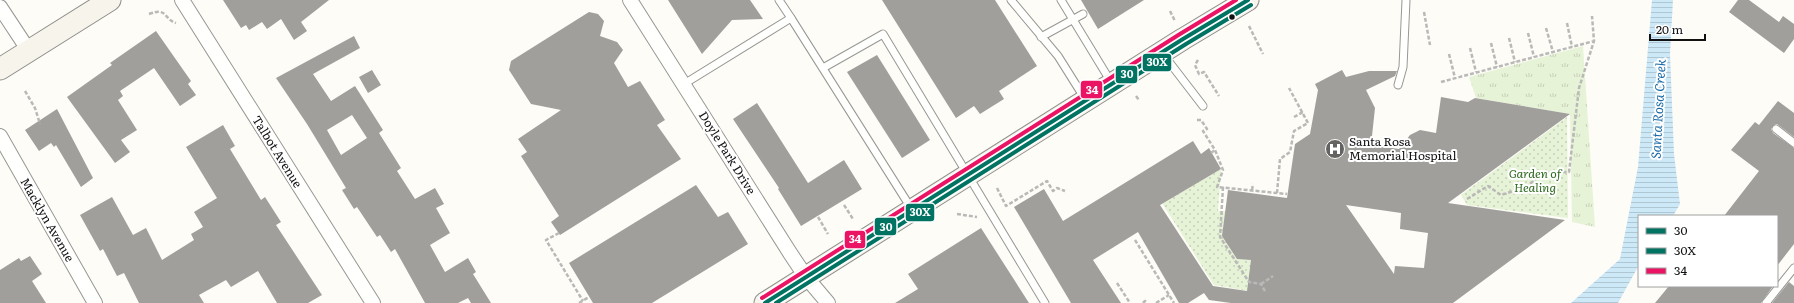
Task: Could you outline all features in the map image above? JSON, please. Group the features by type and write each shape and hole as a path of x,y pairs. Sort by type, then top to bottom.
{"main road":[{"path":"0,69 110,0"},
{"path":"765,303 1112,83 1248,0"}],"street":[{"name":"Talbot Avenue","path":"182,0 373,303"},
{"name":"Doyle Park Drive","path":"630,0 806,277 828,303"},
{"path":"0,6 29,51"},
{"name":"Macklyn Avenue","path":"0,136 95,303"}],"lane":[{"path":"779,0 912,210"},
{"path":"1011,0 1058,56 1086,100"},
{"path":"1061,0 1112,83"},
{"path":"1398,85 1403,67 1406,0"},
{"path":"1041,37 1083,14"},
{"path":"684,84 790,18"},
{"path":"823,68 883,34 1045,303"},
{"path":"1162,52 1203,106"},
{"path":"1776,129 1794,143"},
{"path":"1766,303 1794,268"}],"path":[{"path":"149,14 157,11 165,13 173,22 176,23"},
{"path":"1170,12 1175,22"},
{"path":"1424,12 1430,45"},
{"path":"1467,199 1488,186 1501,195 1526,187 1537,178 1548,172 1570,172 1579,88 1594,41 1592,16"},
{"path":"1567,23 1572,47"},
{"path":"1248,26 1263,54"},
{"path":"1546,28 1552,52"},
{"path":"1528,33 1534,57"},
{"path":"1509,38 1515,62"},
{"path":"1441,82 1594,41"},
{"path":"1491,43 1497,67"},
{"path":"1470,48 1476,72"},
{"path":"1448,54 1455,78"},
{"path":"1198,60 1195,65 1199,74 1204,72 1219,96"},
{"path":"1277,192 1280,159 1290,152 1294,131 1308,123 1289,88"},
{"path":"25,91 35,108 40,124"},
{"path":"1136,96 1139,100"},
{"path":"1294,117 1303,112"},
{"path":"1197,120 1201,120 1207,129 1203,131 1215,150 1223,170 1218,187 1288,194"},
{"path":"1212,153 1215,150"},
{"path":"997,188 1006,206 1046,181 1053,191 1057,188 1065,191"},
{"path":"1252,190 1253,184"},
{"path":"1224,187 1220,237 1249,282 1260,284 1273,276"},
{"path":"844,205 853,219"},
{"path":"957,214 978,217"},
{"path":"818,218 828,234"},
{"path":"559,233 546,240 583,301"},
{"path":"1135,240 1174,303"},
{"path":"1117,283 1130,303"},
{"path":"1260,284 1266,293"},
{"path":"1156,303 1169,294"},
{"path":"579,303 589,297"},
{"path":"1143,303 1145,301 1147,303"}],"green space":[{"path":"1583,46 1595,227 1572,222 1570,114 1476,98 1469,77"},
{"name":"Garden of Healing","path":"1567,117 1568,218 1467,205 1461,195"},
{"path":"1221,169 1218,211 1226,211 1237,259 1251,260 1272,295 1214,285 1162,203"}],"water":[{"name":"Santa Rosa Creek","path":"1652,0 1673,0 1670,54 1674,154 1680,204 1674,215 1638,215 1638,267 1618,303 1571,303 1620,259 1638,167"}],"building":[{"path":"223,0 329,0 301,22 307,31 294,40 281,19 267,29 262,22 249,30 246,25 241,28"},
{"path":"668,0 750,0 763,19 732,20 702,54"},
{"path":"882,0 995,0 1037,66 999,91 1004,99 980,114 974,106 956,118"},
{"path":"1081,0 1144,0 1098,29"},
{"path":"1738,0 1749,0 1779,22 1783,16 1794,24 1794,39 1784,53 1729,12"},
{"path":"589,12 598,14 604,21 600,36 617,42 623,50 614,63 628,87 640,81 665,120 657,125 681,159 560,235 551,222 559,216 521,156 527,152 518,139 561,110 531,104 509,70 511,61"},
{"path":"156,31 191,81 188,84 196,95 180,106 154,68 120,91 123,96 118,100 137,130 121,140 130,152 115,163 67,97 112,65 110,63"},
{"path":"354,36 360,48 313,74 331,101 355,86 383,130 379,133 401,168 397,171 415,199 435,188 444,204 436,208 450,233 430,245 445,272 468,258 476,272 473,274 491,303 471,303 468,298 458,303 425,303 395,249 391,252 380,235 377,237 357,207 354,209 342,190 346,188 307,124 276,78","holes":["352,115 367,138 341,155 327,130"]},
{"path":"877,55 930,140 902,158 847,72"},
{"path":"372,70 381,85 368,93 359,77"},
{"path":"1342,70 1346,77 1369,71 1397,71 1395,76 1366,90 1375,108 1372,136 1379,146 1399,149 1410,135 1420,130 1436,133 1441,97 1468,102 1475,98 1570,114 1448,203 1565,220 1453,303 1231,303 1209,300 1204,293 1188,303 1179,303 1138,232 1093,260 1121,303 1071,303 1014,207 1044,189 1063,221 1193,141 1201,154 1209,148 1221,169 1160,205 1213,286 1247,291 1251,260 1237,259 1222,236 1228,190 1287,198 1295,144 1310,134 1318,90 1315,84","holes":["1346,205 1401,213 1400,229 1428,233 1424,268 1395,266 1394,274"]},
{"path":"1778,101 1794,113 1794,137 1777,124 1771,129 1773,133 1794,148 1794,244 1778,265 1778,215 1725,215 1759,171 1731,150 1755,122 1759,125"},
{"path":"757,103 808,183 844,160 862,189 801,226 778,189 779,188 733,119"},
{"path":"57,109 93,178 81,187 56,145 54,147 51,143 39,151 25,130"},
{"path":"223,125 235,146 230,149 261,200 265,197 281,222 276,225 322,295 308,303 277,303 258,271 231,287 226,280 199,295 204,303 139,303 124,273 117,276 103,249 100,251 80,215 112,197 133,235 146,228 162,260 194,240 191,234 203,227 194,212 217,198 186,147"},
{"path":"696,185 718,217 728,212 748,244 652,303 593,303 569,263"},
{"path":"981,228 1029,303 895,303 918,289 908,274"},
{"path":"30,256 42,274 32,281 46,303 0,303 0,270 19,258 21,261"},
{"path":"1789,282 1794,286 1794,303 1772,303"},
{"path":"1668,287 1772,287 1761,303 1655,303"}],"transit line":[{"name":"34","path":"762,298 1236,0"},
{"name":"30","path":"765,303 1183,39 1248,0"},
{"name":"30X","path":"776,303 1186,44 1251,5"}],"place":[{"name":"Santa Rosa Memorial Hospital","path":"1335,149"}]}
